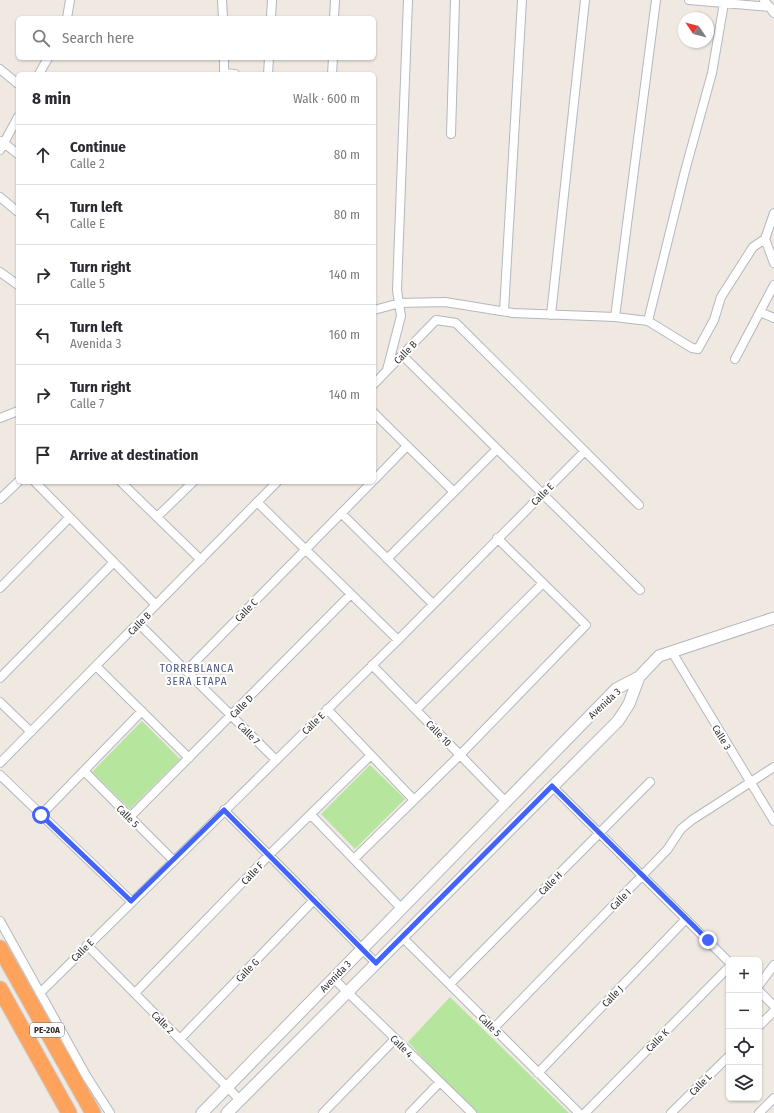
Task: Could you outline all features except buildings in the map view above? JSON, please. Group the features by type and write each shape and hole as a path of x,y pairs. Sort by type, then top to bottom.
{"highway":[{"name":"PE-20A","path":"0,948 93,1113"},
{"name":"PE-20A","path":"0,988 69,1113"}],"street":[{"path":"67,16 70,0"},
{"path":"222,0 223,16"},
{"path":"271,16 272,0"},
{"path":"334,16 335,0"},
{"path":"387,370 402,316 397,290 408,0"},
{"path":"451,134 455,0"},
{"path":"504,311 522,0"},
{"path":"551,315 585,0"},
{"path":"615,317 656,0"},
{"path":"689,0 724,3 772,10"},
{"path":"764,0 772,10"},
{"path":"648,322 685,172 712,73 724,3"},
{"path":"40,72 47,60"},
{"path":"224,60 224,72"},
{"path":"268,72 269,60"},
{"path":"332,72 333,60"},
{"path":"0,69 16,82"},
{"path":"16,120 1,145 16,153"},
{"path":"0,197 16,210"},
{"path":"376,309 400,303 446,302 504,311 551,315 615,317 648,322 692,348 698,349 714,320 721,297 753,247 765,239 774,213"},
{"path":"765,239 774,263"},
{"path":"0,272 16,284"},
{"path":"736,359 774,285"},
{"path":"760,312 774,318"},
{"name":"Calle B","path":"376,382 436,320 456,323 584,451"},
{"path":"402,355 640,590"},
{"path":"0,418 16,412"},
{"path":"376,415 454,492"},
{"path":"376,478 407,446"},
{"path":"387,559 497,449"},
{"path":"584,451 639,506"},
{"name":"Calle E","path":"40,992 398,640 584,451"},
{"path":"0,499 16,484"},
{"path":"37,484 156,604"},
{"path":"123,484 201,560"},
{"path":"158,518 191,484"},
{"name":"Calle B","path":"0,763 275,484"},
{"name":"Calle C","path":"186,671 370,484"},
{"path":"257,502 398,640"},
{"path":"341,513 433,604"},
{"path":"0,588 69,518"},
{"path":"354,859 460,755 586,625 498,538"},
{"path":"0,678 114,562"},
{"path":"416,710 543,583"},
{"name":"Calle D","path":"130,817 351,594"},
{"path":"639,677 659,656 774,618"},
{"name":"Calle 7","path":"138,623 276,760"},
{"name":"Calle 3","path":"672,652 750,784 774,821"},
{"name":"Calle 10","path":"372,665 505,801"},
{"path":"96,666 189,758"},
{"name":"Avenida 3","path":"227,1113 618,721 629,704 639,677"},
{"name":"Avenida 3","path":"202,1113 616,689 639,677"},
{"path":"0,702 31,732"},
{"path":"327,709 414,800"},
{"path":"41,815 142,711"},
{"name":"Calle F","path":"135,993 269,855 371,755"},
{"name":"Calle I","path":"494,1028 667,850 681,829 692,820 750,784 774,767"},
{"name":"Calle 5","path":"84,771 173,860"},
{"path":"0,775 131,901"},
{"name":"Calle H","path":"450,984 650,782"},
{"path":"552,786 726,959"},
{"path":"224,810 376,963"},
{"path":"311,814 401,908"},
{"name":"Calle G","path":"180,1039 314,900"},
{"name":"Calle J","path":"538,1073 686,919"},
{"path":"0,921 87,1077 110,1113"},
{"name":"Calle 5","path":"402,936 579,1113"},
{"name":"Calle 2","path":"87,945 240,1100"},
{"path":"762,981 774,965"},
{"name":"Calle K","path":"585,1113 726,970"},
{"name":"Calle 4","path":"333,978 472,1113"},
{"path":"761,993 774,1006"},
{"path":"762,1023 774,1011"},
{"path":"323,1113 395,1039"},
{"name":"Calle L","path":"671,1113 726,1059"},
{"path":"410,1113 439,1082"},
{"path":"759,1113 774,1098"}],"green space":[{"path":"142,721 180,759 130,809 92,772"},
{"path":"370,765 405,799 355,849 321,814"},
{"path":"450,997 569,1113 474,1113 408,1042"}],"district":[{"name":"TORREBLANCA 3ERA ETAPA","path":"197,674"}],"route":[{"path":"41,815 131,901 224,810 376,963 552,786 708,940"}]}
